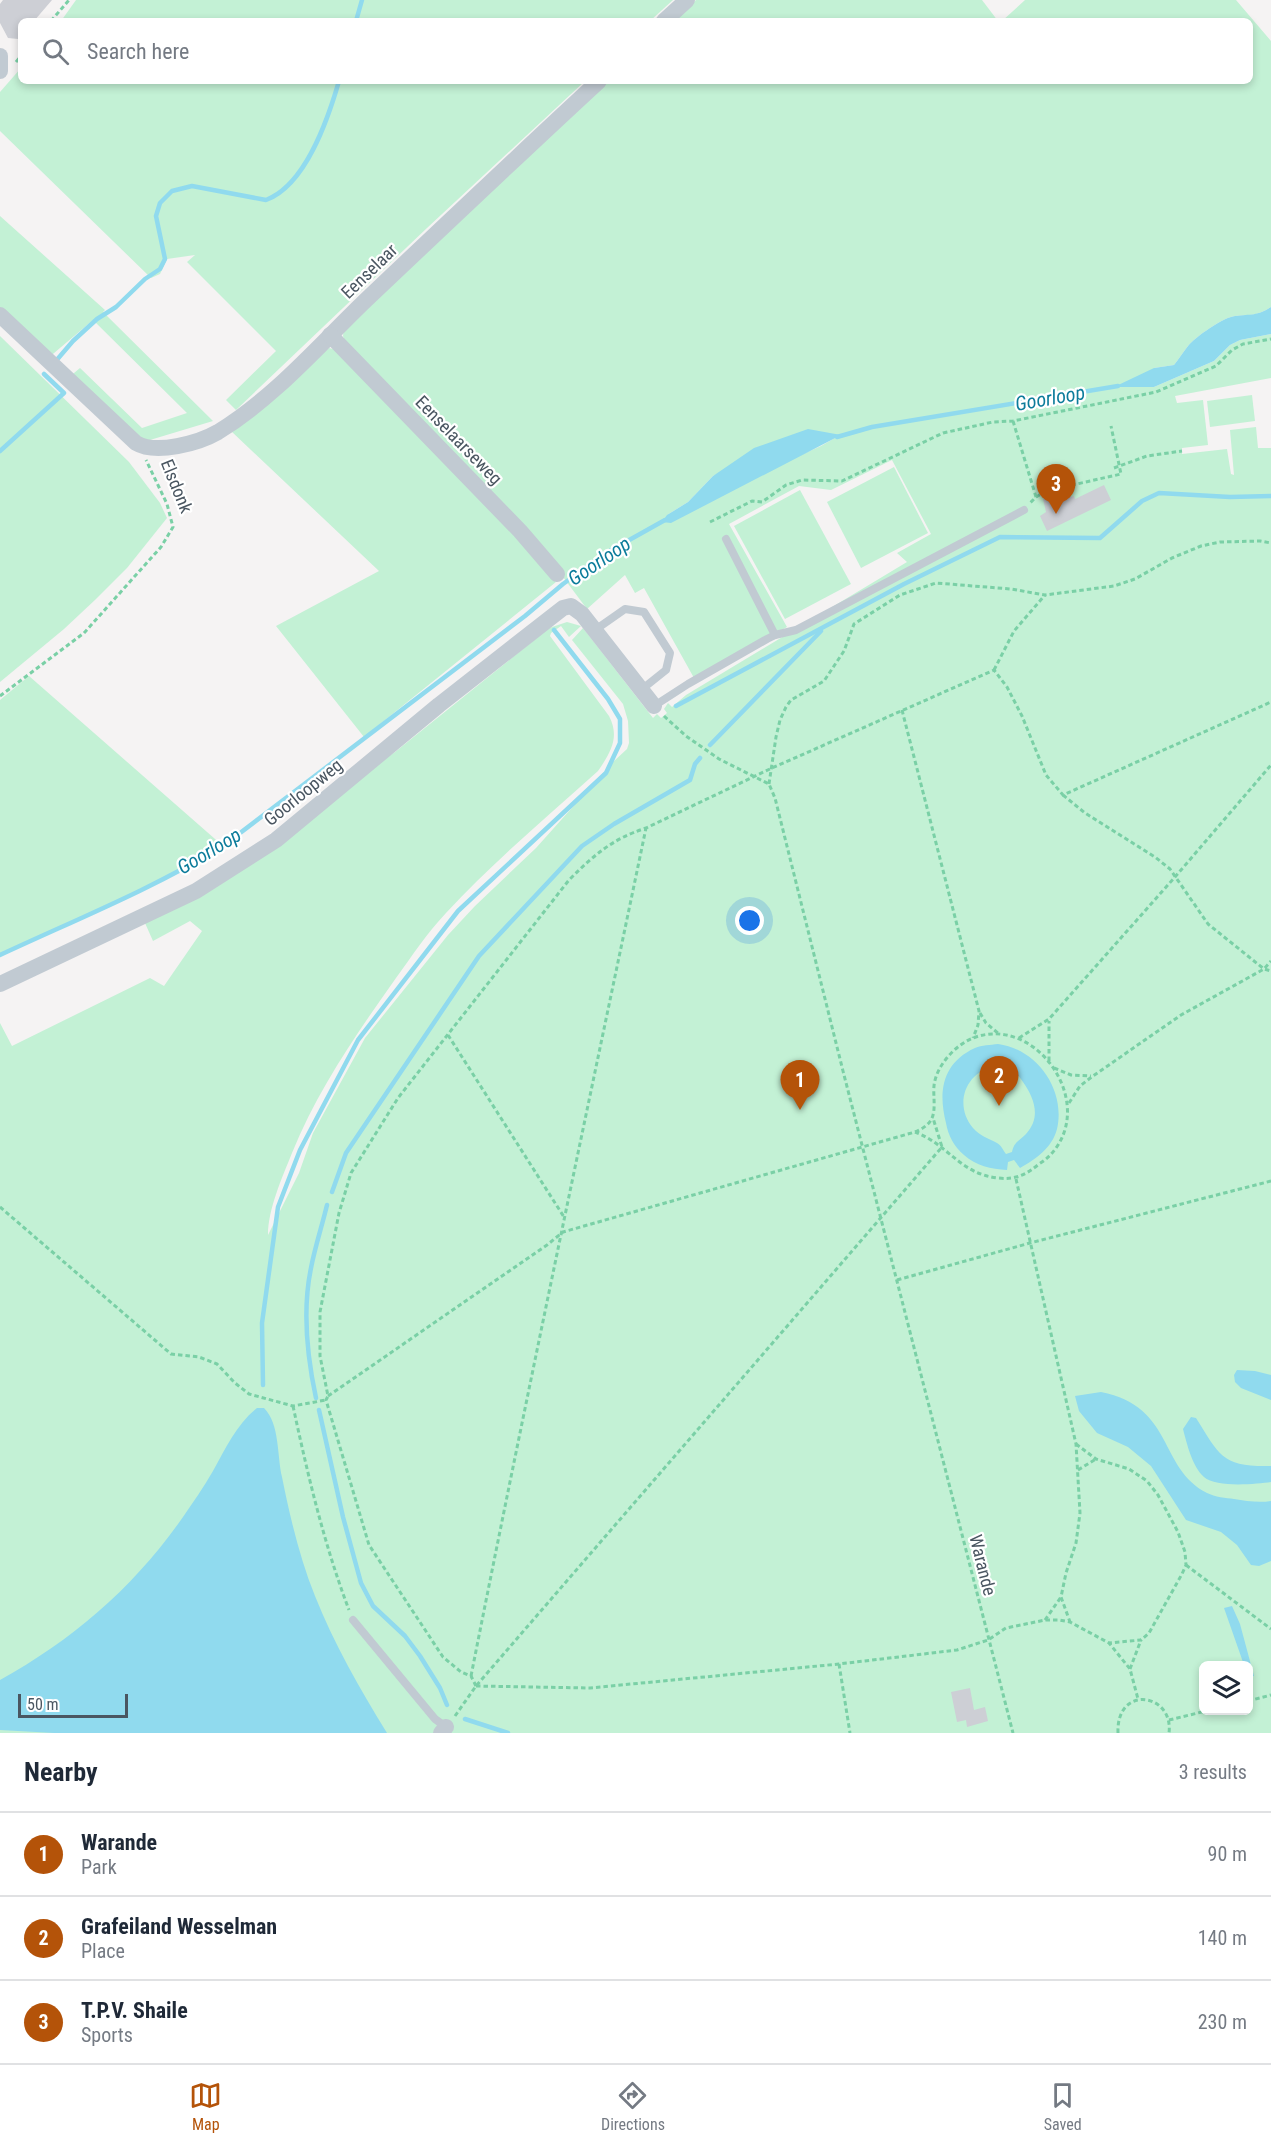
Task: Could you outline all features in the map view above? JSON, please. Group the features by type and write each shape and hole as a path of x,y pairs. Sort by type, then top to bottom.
{"street":[{"path":"667,18 687,0"},
{"path":"0,56 0,71"},
{"name":"Eenselaar","path":"145,449 175,447 216,433 267,398 492,179 596,84"},
{"name":"Elsdonk","path":"0,315 145,449"},
{"name":"Eenselaarseweg","path":"330,335 520,531 557,574"},
{"name":"Goorloopweg","path":"0,984 196,891 276,840 448,698 563,608 571,606 582,614 595,630"},
{"path":"595,630 654,706"}],"lane":[{"path":"654,706 775,635 796,630 1023,510"},
{"path":"726,539 775,635"},
{"path":"595,630 625,609 644,612 670,653 666,670 641,690"},
{"path":"353,1620 443,1730"}],"path":[{"path":"54,18 69,0"},
{"path":"710,522 752,501 762,502 786,486 802,480 842,481 943,433 1156,392 1216,366 1232,350 1243,344 1271,339"},
{"path":"1013,421 1036,497"},
{"path":"1023,510 1046,491 1121,474 1112,426"},
{"name":"Elsdonk","path":"0,696 84,633 161,547 173,527 167,504 146,461 145,449"},
{"path":"1114,468 1147,456 1182,451"},
{"path":"654,706 686,736 705,749 734,768 769,784 776,737 786,707 791,700 825,681 844,651 854,624 900,595 936,583 1045,595 1114,586 1135,579 1172,558 1201,546 1221,542 1271,543"},
{"path":"471,1676 461,1672 443,1657 369,1545 327,1398 320,1356 320,1312 339,1213 351,1173 398,1098 569,880 599,851 625,835 646,828 772,768 994,670 1014,631 1045,595"},
{"path":"994,670 1007,687 1022,716 1046,775 1063,795 1170,869 1208,924 1264,969 1271,971"},
{"path":"1063,795 1271,702"},
{"path":"902,710 979,1011 986,1023 999,1035"},
{"path":"1019,1039 1049,1019 1271,765"},
{"name":"Warande","path":"769,784 775,798 1012,1733"},
{"path":"476,1686 471,1676 521,1422 563,1232 564,1216 646,828"},
{"path":"1068,1105 1080,1086 1093,1076 1181,1015 1264,969 1271,961"},
{"path":"973,1038 978,1025 979,1011"},
{"path":"1049,1019 1047,1030 1049,1061"},
{"path":"448,1035 564,1216"},
{"path":"915,1132 942,1147 972,1172 997,1178 1016,1179 1034,1169 1050,1155 1059,1144 1067,1122 1066,1093 1049,1061 1034,1047 1019,1039 999,1035 973,1038 957,1048 942,1065 934,1082 933,1117 942,1147"},
{"path":"1053,1068 1071,1075 1093,1076"},
{"path":"0,1207 171,1354 199,1356 218,1364 235,1383 249,1394 293,1406 327,1398 563,1232 915,1132 926,1127 933,1117"},
{"path":"443,1730 468,1700 476,1686 942,1147"},
{"path":"1016,1179 1076,1444 1078,1470 1080,1513 1076,1543 1066,1572 1061,1597 1046,1620"},
{"path":"897,1280 1271,1181"},
{"path":"293,1406 311,1489 333,1567 353,1620"},
{"path":"1076,1444 1096,1459 1129,1469 1146,1481 1158,1495 1178,1532 1185,1552 1186,1565 1155,1624 1141,1640 1132,1658 1130,1669"},
{"path":"1078,1470 1096,1459"},
{"path":"1186,1565 1271,1629"},
{"path":"1061,1597 1070,1622"},
{"path":"476,1686 590,1688 839,1664 957,1650 988,1640 1006,1628 1046,1620 1070,1622 1109,1643 1130,1669 1138,1699"},
{"path":"1109,1643 1141,1640"},
{"path":"839,1664 850,1733"},
{"path":"1253,1700 1271,1695"},
{"path":"1118,1733 1117,1723 1122,1709 1138,1699 1152,1701 1161,1707 1169,1720 1169,1733"},
{"path":"1169,1720 1199,1713"}],"green space":[{"path":"76,0 673,0 653,18 63,18"},
{"path":"696,0 982,0 996,18 676,18"},
{"path":"1025,0 1236,0 1251,18 1005,18"},
{"path":"1253,20 1271,41 1271,307 1258,314 1230,317 1210,328 1186,348 1174,365 1154,368 1154,387 1214,361 1230,345 1240,340 1271,334 1271,378 1175,396 1177,403 1203,400 1208,445 1182,448 1182,454 1227,449 1231,474 1234,475 1230,430 1256,427 1258,448 1271,448 1271,1733 0,1733 0,1023 12,1046 150,978 164,986 202,931 190,921 153,941 145,923 395,752 549,628 567,622 581,626 569,637 561,626 550,636 609,716 614,738 607,757 598,771 464,894 432,928 396,978 326,1084 302,1129 276,1194 270,1215 268,1235 299,1173 313,1133 365,1038 448,935 536,848 627,749 628,721 623,704 572,640 583,628 653,718 657,714 661,718 667,713 664,709 668,703 672,707 686,695 907,562 897,553 931,534 892,460 831,490 799,486 729,524 787,627 694,678 644,588 635,593 625,575 587,609 563,577 347,347 343,336 344,327 605,84 1253,84","holes":["840,435 821,446 667,515 688,502 713,476 725,470"]},
{"path":"18,71 18,84 582,84 236,410 226,400 276,351 187,262 195,255 167,259 160,274 151,278 0,131 0,92"},
{"path":"0,216 105,310 103,312 213,421 140,443 67,379 80,368 142,428 187,413 93,320 47,359 0,313"},
{"path":"0,336 129,462 160,503 167,518 127,568 96,599 0,682"},
{"path":"329,348 341,351 492,507 556,582 364,737 276,626 379,571 231,431"},
{"path":"1252,395 1255,421 1210,427 1207,401"},
{"path":"894,467 928,533 861,568 827,502"},
{"path":"800,490 851,584 785,619 734,526"},
{"path":"29,676 223,846 141,890 0,955 0,700"}],"water":[{"path":"1271,307 1271,334 1240,340 1230,345 1214,361 1154,387 1114,387 1154,368 1174,365 1192,342 1224,320 1258,313"},
{"path":"808,429 841,435 671,523 662,522 667,515 688,502 713,476 754,448"},
{"path":"998,1044 1012,1047 1025,1054 1046,1074 1053,1086 1059,1114 1055,1136 1047,1147 1020,1168 1014,1160 1008,1162 1007,1170 979,1164 960,1152 948,1132 943,1100 945,1080 955,1062 975,1048","holes":["996,1066 1012,1070 1020,1078 1031,1095 1035,1108 1031,1128 1015,1144 1012,1152 1006,1154 1001,1146 973,1128 964,1109 964,1099 970,1081 977,1074"]},
{"path":"1237,1370 1271,1375 1271,1400 1241,1388 1235,1382 1234,1375"},
{"path":"1101,1392 1125,1400 1142,1411 1154,1424 1180,1469 1191,1482 1207,1493 1248,1501 1271,1501 1271,1561 1259,1566 1251,1565 1237,1545 1221,1532 1186,1520 1151,1466 1128,1447 1097,1433 1079,1411 1075,1396"},
{"path":"257,1408 264,1408 273,1423 292,1522 315,1596 348,1666 387,1733 54,1733 0,1730 0,1680 78,1629 123,1589 183,1517 206,1483 237,1429"},
{"path":"1191,1417 1196,1418 1211,1442 1224,1457 1242,1464 1271,1466 1271,1482 1227,1484 1217,1483 1204,1477 1193,1461 1183,1429"},
{"path":"1232,1606 1240,1624 1250,1661 1243,1661 1224,1608"}],"building":[{"path":"3,0 52,0 37,18 18,18 18,39 8,38 0,23 0,4"},
{"path":"1104,485 1111,500 1047,531 1040,516 1046,512 1043,499 1071,493 1071,497 1074,496 1075,499"},
{"path":"970,1688 974,1710 985,1707 988,1721 967,1727 966,1720 957,1722 951,1692"}],"waterway":[{"path":"357,18 362,0"},
{"path":"55,362 97,319 116,307 145,279 160,269 165,259 156,216 160,203 172,191 192,186 266,200 280,192 304,166 322,131 338,84"},
{"path":"0,451 64,393 44,374"},
{"name":"Goorloop","path":"837,437 872,427 1118,386"},
{"path":"676,706 904,584 1000,537 1100,538 1142,501 1159,493 1230,497 1271,496"},
{"name":"Goorloop","path":"0,955 141,890 223,846 525,616 563,584 606,553 665,520"},
{"path":"263,1385 262,1323 278,1207 300,1150 358,1040 458,911 606,773 620,743 620,719 608,699 554,630"},
{"path":"710,745 821,631"},
{"path":"332,1192 346,1153 479,956 582,846 614,824 690,780 695,764 700,758"},
{"path":"316,1398 308,1350 306,1317 308,1284 327,1205"},
{"path":"319,1410 343,1517 361,1583 373,1606 405,1636 420,1656 440,1688 447,1705"},
{"path":"465,1719 508,1733"}],"place":[{"name":"T.P.V. Shaile","path":"1056,514"},
{"name":"Grafeiland Wesselman","path":"999,1106"},
{"name":"Warande","path":"800,1110"}]}
